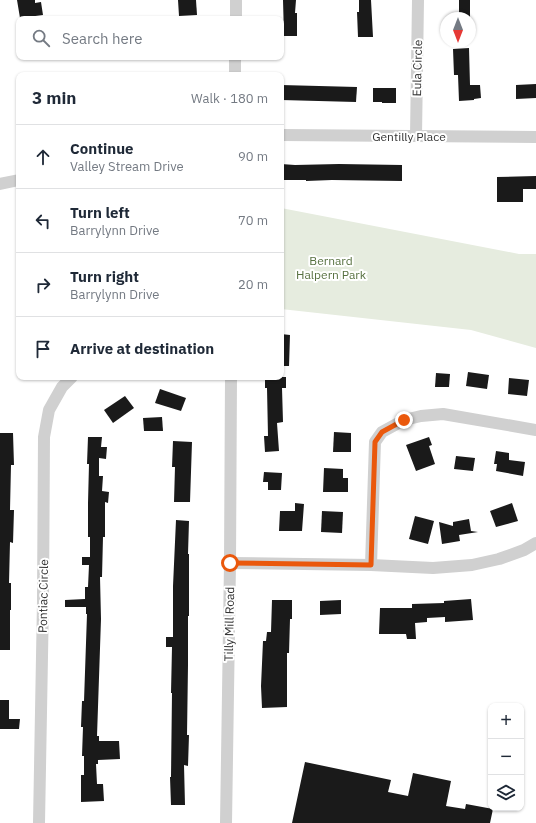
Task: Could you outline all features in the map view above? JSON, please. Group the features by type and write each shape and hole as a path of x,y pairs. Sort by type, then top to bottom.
{"street":[{"path":"236,0 236,16"},
{"name":"Eula Circle","path":"416,136 418,0"},
{"path":"235,60 235,72"},
{"name":"Gentilly Place","path":"284,135 536,137"},
{"path":"0,184 16,181"},
{"name":"Pontiac Circle","path":"39,823 44,601 44,437 49,410 62,387 69,380"},
{"name":"Tilly Mill Road","path":"226,823 231,380"},
{"path":"371,565 375,442 382,432 404,420 421,416 443,414 536,430"},
{"path":"230,563 371,565 433,568 472,565 499,559 524,550 536,543"}],"green space":[{"name":"Bernard Halpern Park","path":"284,209 519,254 536,254 536,348 471,330 284,309"}],"building":[{"path":"17,0 35,0 35,3 41,2 43,15 20,16"},
{"path":"178,0 196,0 197,15 179,16"},
{"path":"283,0 296,0 295,13 297,13 297,36 284,36"},
{"path":"359,0 371,0 373,37 358,37 357,12 359,12"},
{"path":"459,0 470,0 470,12 459,12"},
{"path":"469,48 470,85 480,85 481,98 459,101 458,75 454,75 453,49"},
{"path":"536,84 536,98 516,99 516,85"},
{"path":"284,85 357,87 356,102 284,100"},
{"path":"373,88 396,88 396,103 373,102"},
{"path":"284,164 402,165 402,181 284,180"},
{"path":"536,176 536,189 523,189 523,202 497,202 497,177"},
{"path":"284,334 290,335 289,366 284,366"},
{"path":"468,372 489,375 487,389 466,386"},
{"path":"436,373 450,374 449,387 435,387"},
{"path":"284,377 286,377 286,388 282,388 283,422 277,423 279,451 265,452 264,436 268,436 267,388 265,388 265,380 284,380"},
{"path":"509,378 529,380 527,396 508,394"},
{"path":"160,389 186,398 181,411 155,403"},
{"path":"125,396 134,408 113,423 104,410"},
{"path":"162,417 163,431 144,431 143,418"},
{"path":"334,432 351,433 351,452 333,452"},
{"path":"0,433 13,433 14,465 11,465 10,510 14,510 13,543 10,542 10,650 0,650"},
{"path":"88,437 102,437 101,447 107,447 106,459 99,458 99,476 103,476 102,491 109,492 108,503 105,502 105,537 103,537 102,577 100,577 101,619 97,736 99,736 99,741 119,741 120,759 98,760 98,764 96,764 97,784 103,784 104,801 81,802 81,775 84,775 84,756 82,756 83,727 81,727 82,701 84,701 87,614 86,607 65,607 65,600 85,599 85,587 88,587 89,565 82,565 82,557 90,557 90,537 88,537"},
{"path":"429,437 432,445 429,446 435,464 416,471 406,445"},
{"path":"173,441 192,442 190,502 174,502 175,467 172,467"},
{"path":"496,451 509,453 509,460 525,462 523,476 496,471 497,464 494,464"},
{"path":"456,456 475,458 473,471 454,469"},
{"path":"324,468 343,469 343,478 348,478 348,492 323,492"},
{"path":"264,472 282,473 281,490 268,490 268,482 263,482"},
{"path":"295,503 304,504 302,531 279,531 280,511 295,511"},
{"path":"512,503 518,521 496,527 490,511"},
{"path":"322,511 343,512 342,533 321,532"},
{"path":"415,516 434,521 428,544 409,539"},
{"path":"469,519 471,531 478,532 459,535 460,541 442,544 439,522 453,526 453,522"},
{"path":"176,520 189,521 187,735 189,735 188,766 184,765 185,805 171,805 170,777 172,647 166,647 166,637 173,637 173,586"},
{"path":"471,599 473,620 445,622 445,617 427,618 427,622 415,623 416,639 407,639 406,634 379,634 380,608 412,608 412,604 444,603 444,601"},
{"path":"272,600 292,600 289,653 287,653 287,707 262,708 261,686 263,641 266,641 267,632 271,632"},
{"path":"341,600 341,614 320,615 320,601"},
{"path":"0,700 9,700 9,719 20,719 19,729 0,729"},
{"path":"305,762 391,780 388,792 408,796 413,773 451,781 446,806 465,809 466,804 488,808 488,811 493,811 490,823 292,823"}],"route":[{"path":"230,563 371,565 375,442 382,432 404,420"}]}
